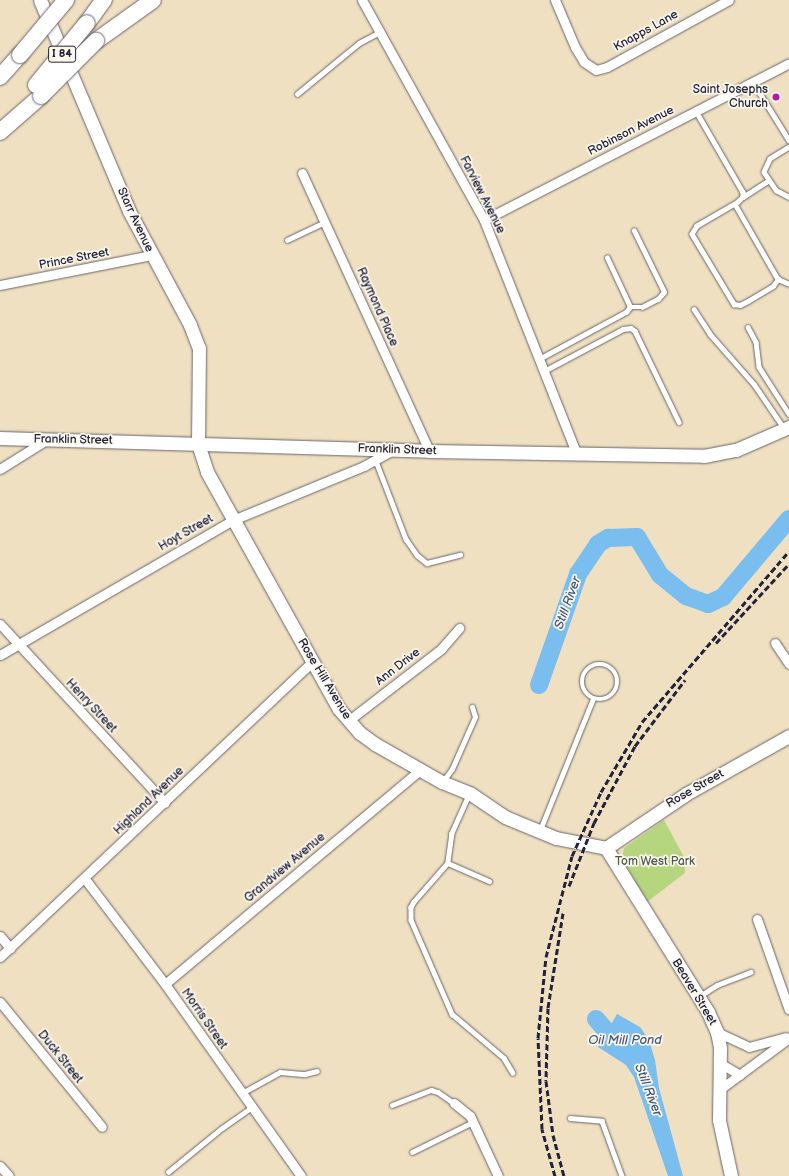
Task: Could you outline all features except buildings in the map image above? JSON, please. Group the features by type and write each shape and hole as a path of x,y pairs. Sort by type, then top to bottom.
{"highway":[{"name":"I 84","path":"0,77 66,0"},
{"name":"I 84","path":"0,123 38,91 104,0"},
{"path":"0,132 38,91 96,41 153,0"}],"street":[{"name":"Starr Avenue","path":"40,0 129,211 199,348 198,444"},
{"name":"Farview Avenue","path":"362,0 484,220 577,455"},
{"name":"Knapps Lane","path":"555,0 575,47 584,62 596,70 607,67 729,0"},
{"name":"Robinson Avenue","path":"484,220 789,63"},
{"name":"Raymond Place","path":"302,173 429,451"},
{"name":"Prince Street","path":"0,285 152,255"},
{"name":"Franklin Street","path":"0,438 577,455 704,456 736,450 787,428"},
{"path":"0,469 46,440"},
{"name":"Rose Hill Avenue","path":"198,444 207,472 348,721 375,744 442,782 469,793 505,817 539,831 592,847 606,848"},
{"name":"Hoyt Street","path":"0,655 233,520 376,460 393,450"},
{"name":"Henry Street","path":"0,624 17,645 165,803"},
{"name":"Ann Drive","path":"348,721 440,649 459,628"},
{"path":"775,643 789,664"},
{"name":"Highland Avenue","path":"0,957 85,879 313,661"},
{"name":"Rose Street","path":"606,848 686,794 788,738"},
{"name":"Grandview Avenue","path":"165,984 420,770"},
{"name":"Beaver Street","path":"606,848 699,997 717,1032 720,1063 720,1120 731,1176"},
{"name":"Morris Street","path":"85,879 165,984 301,1176"},
{"path":"757,919 789,1010"},
{"path":"0,936 10,948"},
{"name":"Duck Street","path":"0,1002 102,1126"},
{"path":"717,1032 749,1047 789,1037"},
{"path":"719,1090 789,1037"},
{"path":"720,1063 740,1075"},
{"path":"454,1103 465,1110 473,1122 498,1176"},
{"path":"0,1166 9,1176"}],"lane":[{"path":"297,94 359,43 380,32"},
{"path":"753,82 789,140"},
{"path":"696,111 743,192 743,197"},
{"path":"789,147 770,159 765,165 764,172 776,190 789,197"},
{"path":"768,180 735,204 697,226 692,234 734,304 744,303 773,286 778,279"},
{"path":"735,204 778,279 789,284"},
{"path":"287,240 325,222"},
{"path":"630,307 642,307 658,299 664,292 634,231"},
{"path":"607,258 630,307"},
{"path":"539,359 626,312 630,307"},
{"path":"694,309 710,334 754,384 787,428"},
{"path":"748,327 756,342 759,367 789,414"},
{"path":"544,371 624,329 631,328 635,330 679,422"},
{"path":"376,460 406,539 417,555 427,563 460,555"},
{"path":"593,665 605,665 615,672 617,689 609,697 593,699 583,690 582,678 593,665"},
{"path":"539,831 593,699"},
{"path":"442,782 452,769 475,717 472,707"},
{"path":"469,793 452,832 448,863 410,907 410,920 452,1014 504,1058 513,1073"},
{"path":"448,863 489,881"},
{"path":"699,997 717,985 752,972"},
{"path":"242,1093 280,1072 305,1074 317,1071"},
{"path":"392,1105 431,1090 438,1092 454,1103"},
{"path":"168,1172 222,1128 252,1107"},
{"path":"570,1118 602,1121 622,1176"},
{"path":"412,1152 473,1122"}],"green space":[{"name":"Tom West Park","path":"664,820 684,857 685,873 647,902 622,858 624,848"}],"water":[{"name":"Oil Mill Pond","path":"617,1014 640,1027 649,1040 655,1060 659,1088 683,1176 668,1176 634,1077 626,1065 598,1047"}],"waterway":[{"name":"Still River","path":"539,685 578,574 598,544 608,538 637,537 660,575 686,596 708,604 723,597 789,519"},
{"name":"Still River","path":"596,1019 610,1035 625,1047"}],"railway":[{"path":"555,1176 542,1129 538,1038 546,957 572,856 601,792 642,722 789,551"},
{"path":"716,643 789,564"},
{"path":"569,886 594,823 635,746 685,680"},
{"path":"563,913 548,1008 546,1081 553,1135 564,1176"}],"place":[{"name":"Saint Josephs Church","path":"776,97"}]}
